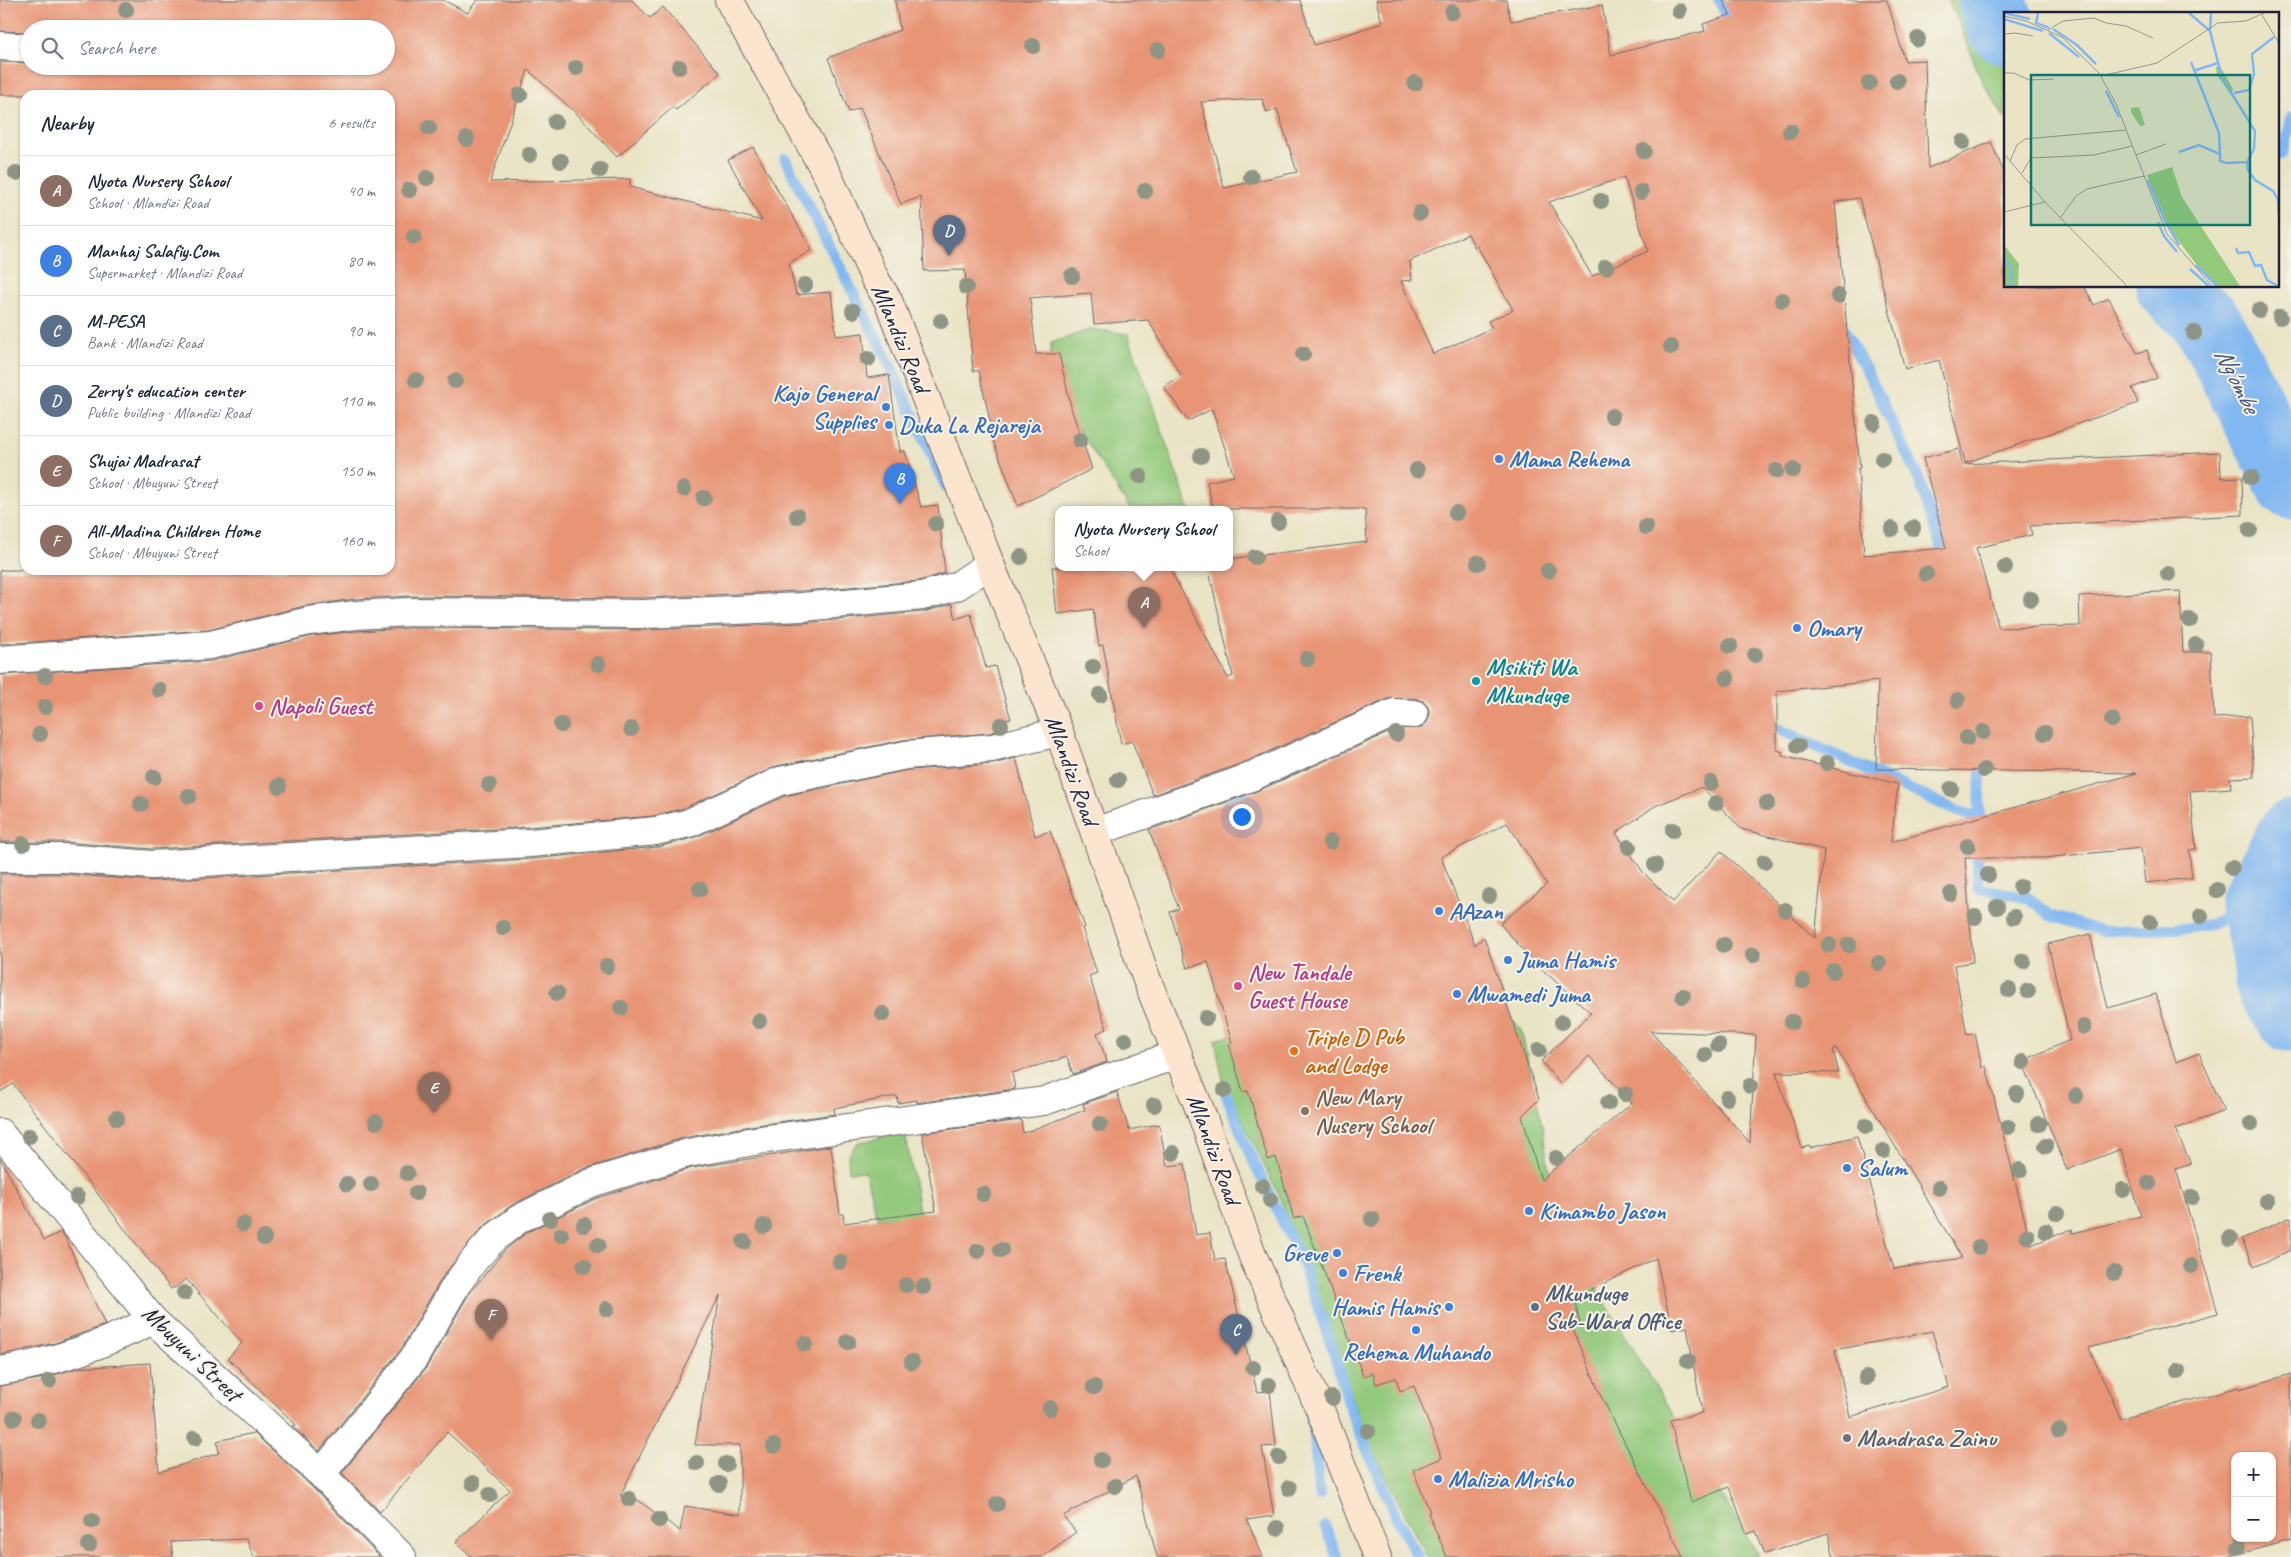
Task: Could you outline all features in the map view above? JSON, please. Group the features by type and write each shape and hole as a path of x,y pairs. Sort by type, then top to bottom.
{"street":[{"name":"Mlandizi Road","path":"733,1 828,176 875,279 888,300 990,564 1059,732 1147,980 1178,1054 1253,1257 1319,1407 1378,1557"},
{"path":"0,46 20,47"},
{"path":"0,660 210,645 309,621 356,615 409,612 643,614 802,607 922,596 957,586 990,564"},
{"path":"1095,832 1251,777 1394,713 1414,714"},
{"path":"0,858 64,858 152,865 530,842 656,830 689,823 780,781 906,755 992,748 1059,732"},
{"path":"321,1474 414,1358 456,1285 475,1259 494,1238 519,1219 591,1183 688,1153 760,1140 1044,1101 1178,1054"},
{"name":"Mbuyuni Street","path":"0,1133 153,1320 321,1474 402,1557"},
{"path":"0,1371 33,1366 77,1354 115,1339 153,1320"}],"green space":[{"path":"1947,0 2006,0 2010,12 2004,12 2004,117 1980,77 1956,15"},
{"path":"1092,329 1128,334 1188,506 1128,506 1050,385 1051,343"},
{"path":"1500,1004 1521,1030 1541,1120 1551,1184 1583,1266 1759,1557 1427,1557 1369,1444 1280,1198 1223,1080 1215,1040 1271,1025"},
{"path":"905,1132 920,1216 877,1218 865,1171 849,1172 848,1155 857,1143"}],"building":[{"path":"0,0 443,0 468,13 477,0 632,0 650,18 663,7 720,73 676,110 673,107 617,157 577,114 528,70 490,182 630,179 630,187 762,221 728,160 753,147 812,250 789,263 796,295 831,292 836,336 863,333 867,378 889,375 900,452 905,451 921,507 938,505 945,573 919,581 801,591 643,598 409,596 355,599 305,606 208,630 0,644 0,570 20,570 20,575 395,575 395,90 20,90 20,95 0,95 0,62 20,63 20,75 395,75 395,20 20,20 20,32 0,31"},
{"path":"895,0 1300,0 1314,45 1382,23 1376,0 1506,0 1511,21 1602,5 1611,55 1705,31 1703,24 1730,15 1723,0 1887,0 1905,61 1925,60 1928,168 1991,142 2004,173 2004,288 2085,288 2094,305 2109,298 2137,353 2147,350 2157,378 2132,388 2138,403 1965,463 1939,360 1905,369 1859,198 1835,202 1860,468 1858,468 1864,555 1946,548 1923,458 1959,449 1962,464 2220,452 2221,478 2242,477 2243,515 2030,526 2032,535 1976,548 1999,628 2080,626 2079,596 2180,591 2183,652 2211,652 2214,718 2250,716 2254,777 2230,778 2231,788 2190,791 2196,849 2189,850 2192,878 2145,883 2141,848 2044,858 1965,858 1973,962 1954,965 1967,1035 1975,1033 1982,1068 1986,1066 2031,1245 2072,1229 2073,1233 2141,1216 2121,1149 2067,1170 2022,1061 2070,1040 2048,944 2090,934 2108,1008 2156,994 2176,1062 2199,1053 2224,1111 2175,1129 2191,1164 2176,1169 2218,1313 2089,1348 2121,1419 2291,1374 2291,1540 2227,1557 1834,1557 1828,1533 1765,1554 1756,1531 1747,1534 1729,1487 1691,1502 1670,1420 1702,1413 1687,1327 1672,1330 1656,1258 1574,1298 1580,1324 1572,1326 1600,1394 1683,1557 1447,1557 1428,1513 1430,1512 1413,1470 1442,1458 1414,1386 1400,1391 1396,1378 1376,1384 1373,1373 1363,1376 1303,1216 1294,1219 1276,1157 1268,1160 1248,1091 1243,1092 1229,1044 1232,1043 1208,962 1187,968 1170,912 1179,909 1149,830 1257,791 1397,729 1421,728 1427,722 1430,714 1428,707 1423,701 1415,698 1388,699 1245,762 1153,795 1132,741 1121,744 1103,645 1099,646 1093,609 1057,614 1052,567 1055,567 1055,571 1171,571 1228,678 1233,676 1209,571 1233,571 1233,559 1367,542 1365,509 1233,509 1233,506 1212,506 1207,482 1234,476 1212,409 1188,421 1164,387 1181,375 1148,320 1094,324 1091,293 1030,298 1036,354 1059,354 1072,411 1092,469 1018,506 989,430 992,430 979,371 973,371 965,270 924,271 921,197 901,204 860,108 849,112 828,58 900,30","holes":["1262,99 1267,113 1277,109 1297,172 1224,188 1201,102","1624,177 1648,251 1592,276 1549,202","1468,234 1475,248 1477,246 1513,310 1488,321 1492,328 1433,354 1401,281 1412,280 1410,261","1878,681 1876,769 2137,773 1891,842 1898,784 1782,756 1783,752 1777,750 1777,691","1702,787 1741,829 1824,850 1815,938 1721,851 1673,902 1643,872 1616,833 1655,806","1507,823 1547,884 1500,924 1536,964 1591,1013 1541,1061 1560,1084 1589,1056 1632,1103 1541,1180 1522,1116 1539,1099 1484,937 1475,945 1441,857","1650,1031 1756,1035 1750,1143","1836,1048 1962,1258 1894,1269 1857,1136 1810,1148 1809,1146 1802,1148 1776,1072 1839,1073 1833,1050","1932,1331 1949,1387 1850,1417 1835,1350"]},
{"path":"952,604 955,619 971,614 986,668 995,666 1011,719 1006,720 1008,728 990,733 903,740 777,766 684,808 653,816 529,827 152,849 65,842 0,842 0,675 211,661 312,636 357,631 409,628 644,630 803,623 923,612"},
{"path":"1016,758 1035,836 1050,831 1085,927 1082,928 1097,973 1089,976 1107,1029 1097,1033 1107,1062 1073,1074 1067,1057 1012,1073 1015,1089 917,1103 917,1100 898,1103 897,1096 834,1108 835,1114 683,1138 584,1169 512,1205 482,1228 443,1276 401,1349 319,1451 292,1426 296,1425 228,1358 242,1343 186,1279 171,1289 13,1084 0,1092 0,874 63,874 153,881 531,859 658,847 696,837 785,796 908,770 993,764"},
{"path":"1117,1092 1129,1130 1159,1124 1167,1166 1185,1164 1196,1235 1210,1233 1215,1260 1225,1259 1257,1392 1270,1391 1276,1446 1262,1447 1274,1516 1247,1520 1263,1557 1157,1557 1136,1476 1063,1516 1076,1532 1042,1557 472,1557 456,1542 510,1490 447,1432 380,1512 342,1473 426,1368 469,1294 505,1250 527,1232 597,1198 692,1168 831,1146 840,1214 843,1214 844,1223 936,1211 922,1133 1021,1120 1023,1133 1085,1110 1083,1104","holes":["720,1295 695,1445 740,1445 740,1515 685,1506 680,1531 635,1498 620,1496"]},
{"path":"0,1158 44,1240 61,1232 65,1237 105,1325 55,1343 0,1355"},
{"path":"2291,1217 2291,1250 2254,1267 2242,1239"},
{"path":"150,1363 159,1472 219,1453 217,1441 254,1433 310,1485 380,1557 254,1557 246,1539 171,1542 173,1557 0,1557 0,1386 44,1378 77,1368"}],"waterway":[{"path":"1719,0 1734,30"},
{"name":"Ng'ombe","path":"1992,0 2000,24 2004,29"},
{"path":"2278,155 2282,154 2291,118"},
{"path":"785,159 889,363 947,489"},
{"name":"Ng'ombe","path":"2172,288 2208,323 2291,485"},
{"path":"1840,323 1868,373 1918,477 1946,561"},
{"path":"1763,722 1957,811 1979,817 1978,822"},
{"path":"1979,817 1981,755"},
{"name":"Ng'ombe","path":"2291,835 2254,904 2266,952 2270,987 2291,1018"},
{"path":"1978,843 1977,888 2029,898 2051,916 2101,931 2188,928 2211,924 2254,904"},
{"path":"1226,1094 1248,1150 1301,1259 1334,1353 1351,1412 1396,1517 1418,1557"},
{"path":"1310,1420 1314,1430 1319,1495"},
{"path":"1325,1526 1337,1557"}],"place":[{"name":"Zerry's education center","path":"949,256"},
{"name":"Kajo General Supplies","path":"886,407"},
{"name":"Duka La Rejareja","path":"889,425"},
{"name":"Mama Rehema","path":"1499,459"},
{"name":"Manhaj Salafiy.Com","path":"900,504"},
{"name":"Nyota Nursery School","path":"1144,628"},
{"name":"Omary","path":"1797,628"},
{"name":"Msikiti Wa Mkunduge","path":"1476,681"},
{"name":"Napoli Guest","path":"259,706"},
{"name":"AAzan","path":"1439,911"},
{"name":"Juma Hamis","path":"1508,960"},
{"name":"New Tandale Guest House","path":"1238,986"},
{"name":"Mwamedi Juma","path":"1457,994"},
{"name":"Triple D Pub and Lodge","path":"1294,1051"},
{"name":"New Mary Nusery School","path":"1305,1111"},
{"name":"Shujai Madrasat","path":"434,1113"},
{"name":"Salum","path":"1847,1168"},
{"name":"Kimambo Jason","path":"1529,1211"},
{"name":"Greve","path":"1337,1253"},
{"name":"Frenk","path":"1343,1273"},
{"name":"Hamis Hamis","path":"1449,1307"},
{"name":"Mkunduge Sub-Ward Office","path":"1535,1307"},
{"name":"Rehema Muhando","path":"1416,1330"},
{"name":"All-Madina Children Home","path":"491,1340"},
{"name":"M-PESA","path":"1236,1355"},
{"name":"Mandrasa Zainu","path":"1847,1438"},
{"name":"Malizia Mrisho","path":"1438,1479"}]}
